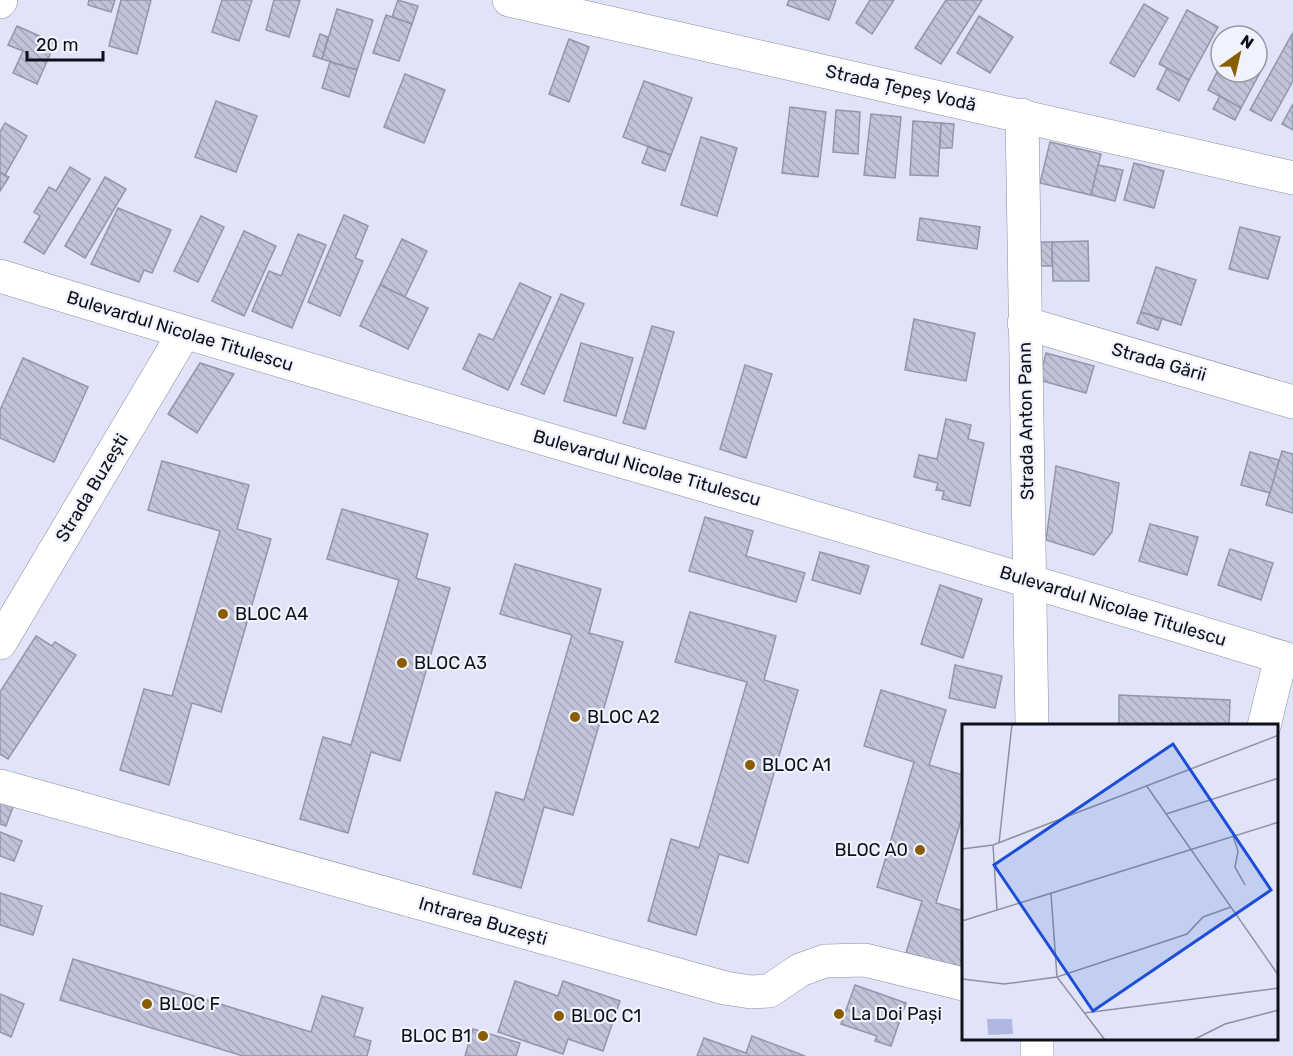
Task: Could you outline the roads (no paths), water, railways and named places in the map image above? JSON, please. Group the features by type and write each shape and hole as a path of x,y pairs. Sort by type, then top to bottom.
{"street":[{"name":"Strada Țepeș Vodă","path":"509,0 1293,178"},
{"name":"Strada Anton Pann","path":"1022,115 1032,724"},
{"name":"Bulevardul Nicolae Titulescu","path":"0,276 184,333 1030,580 1287,659"},
{"name":"Strada Gării","path":"1024,323 1293,402"},
{"name":"Strada Buzești","path":"0,643 184,333"},
{"path":"1265,724 1287,659"},
{"name":"Intrarea Buzești","path":"0,786 725,988 751,992 769,991 800,970 825,960 866,960 962,984"}],"place":[{"name":"BLOC A4","path":"223,614"},
{"name":"BLOC A3","path":"402,663"},
{"name":"BLOC A2","path":"575,717"},
{"name":"BLOC A1","path":"750,765"},
{"name":"BLOC A0","path":"920,850"},
{"name":"BLOC F","path":"147,1004"},
{"name":"La Doi Pași","path":"839,1014"},
{"name":"BLOC C1","path":"559,1016"},
{"name":"BLOC B1","path":"483,1036"}]}
